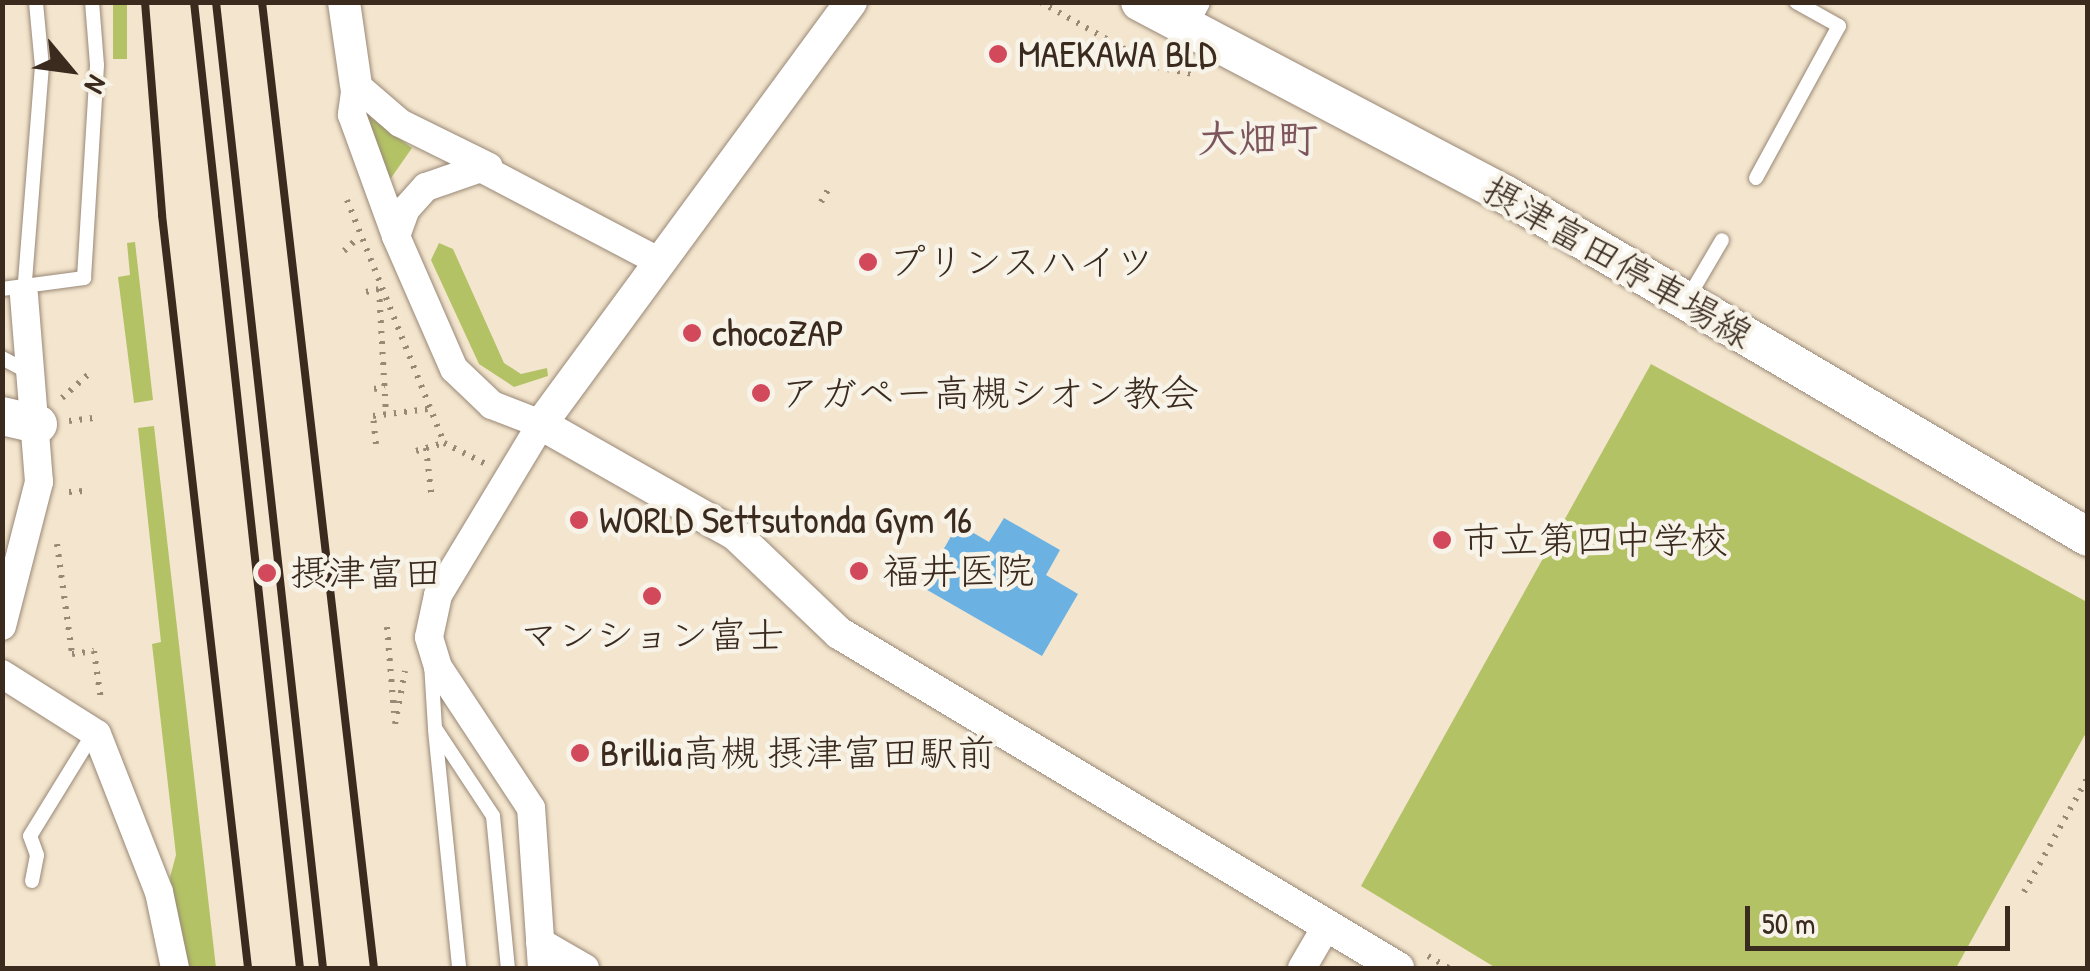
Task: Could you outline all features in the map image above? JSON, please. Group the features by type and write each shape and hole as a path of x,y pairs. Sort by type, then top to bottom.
{"main road":[{"name":"摂津富田停車場線","path":"1140,2 1189,14 1688,298 1819,384 2088,537"}],"street":[{"path":"344,2 356,85 352,115 396,236 454,369 492,405 540,424 735,534 839,633 1398,968"},
{"path":"585,968 542,955 531,808 431,647 438,595 540,424 851,2"},
{"path":"356,85 410,129 495,170 660,262"},
{"path":"396,236 406,209 438,178 495,170"},
{"path":"2,626 39,482 20,420 32,374 16,294"},
{"path":"2,674 96,733 159,892 175,968"},
{"path":"1302,968 1327,925"}],"lane":[{"path":"36,2 42,67 16,294 84,278 96,65 92,2"},
{"path":"1756,178 1839,26 1796,2"},
{"path":"1688,298 1722,240"},
{"path":"2,358 32,374"},
{"path":"431,647 435,728 460,968"},
{"path":"435,728 493,816 508,968"},
{"path":"32,881 37,855 30,836 96,733"}],"path":[{"path":"821,202 828,190"},
{"path":"344,251 358,238"},
{"path":"366,292 378,288 386,414"},
{"path":"372,352 382,353"},
{"path":"374,389 385,388"},
{"path":"376,444 373,416 429,409 444,443 486,464"},
{"path":"416,451 444,443"},
{"path":"426,448 432,500"},
{"path":"69,492 84,491"},
{"path":"56,537 72,654 94,651 104,720 96,733"},
{"path":"387,628 395,724 406,663"},
{"path":"2024,892 2088,776"}],"green space":[{"path":"113,3 127,3 127,59 113,59"},
{"path":"362,111 412,148 391,178 389,178"},
{"path":"135,242 153,400 134,403 118,277 130,275 127,243"},
{"path":"439,243 453,249 504,363 521,374 547,368 548,376 514,387 479,364 431,260"},
{"path":"1651,364 2087,602 2087,731 1956,968 1496,968 1361,886"},
{"path":"154,426 216,968 180,968 170,877 176,855 152,644 161,642 138,428"}],"water":[{"path":"1004,518 1060,550 1046,575 1078,594 1042,656 922,587 958,524 989,542"}],"railway":[{"path":"145,2 162,215 248,968"},
{"path":"194,2 300,968"},
{"path":"216,2 323,968"},
{"path":"262,2 374,968"}],"place":[{"name":"MAEKAWA BLD","path":"998,54"},
{"name":"プリンスハイツ","path":"868,262"},
{"name":"chocoZAP","path":"692,333"},
{"name":"アガペー高槻シオン教会","path":"761,393"},
{"name":"WORLD Settsutonda Gym 16","path":"579,520"},
{"name":"市立第四中学校","path":"1442,540"},
{"name":"福井医院","path":"859,571"},
{"name":"摂津富田","path":"267,573"},
{"name":"マンション富士","path":"652,596"},
{"name":"Brillia高槻 摂津富田駅前","path":"580,753"}],"district":[{"name":"大畑町","path":"1258,137"}]}
